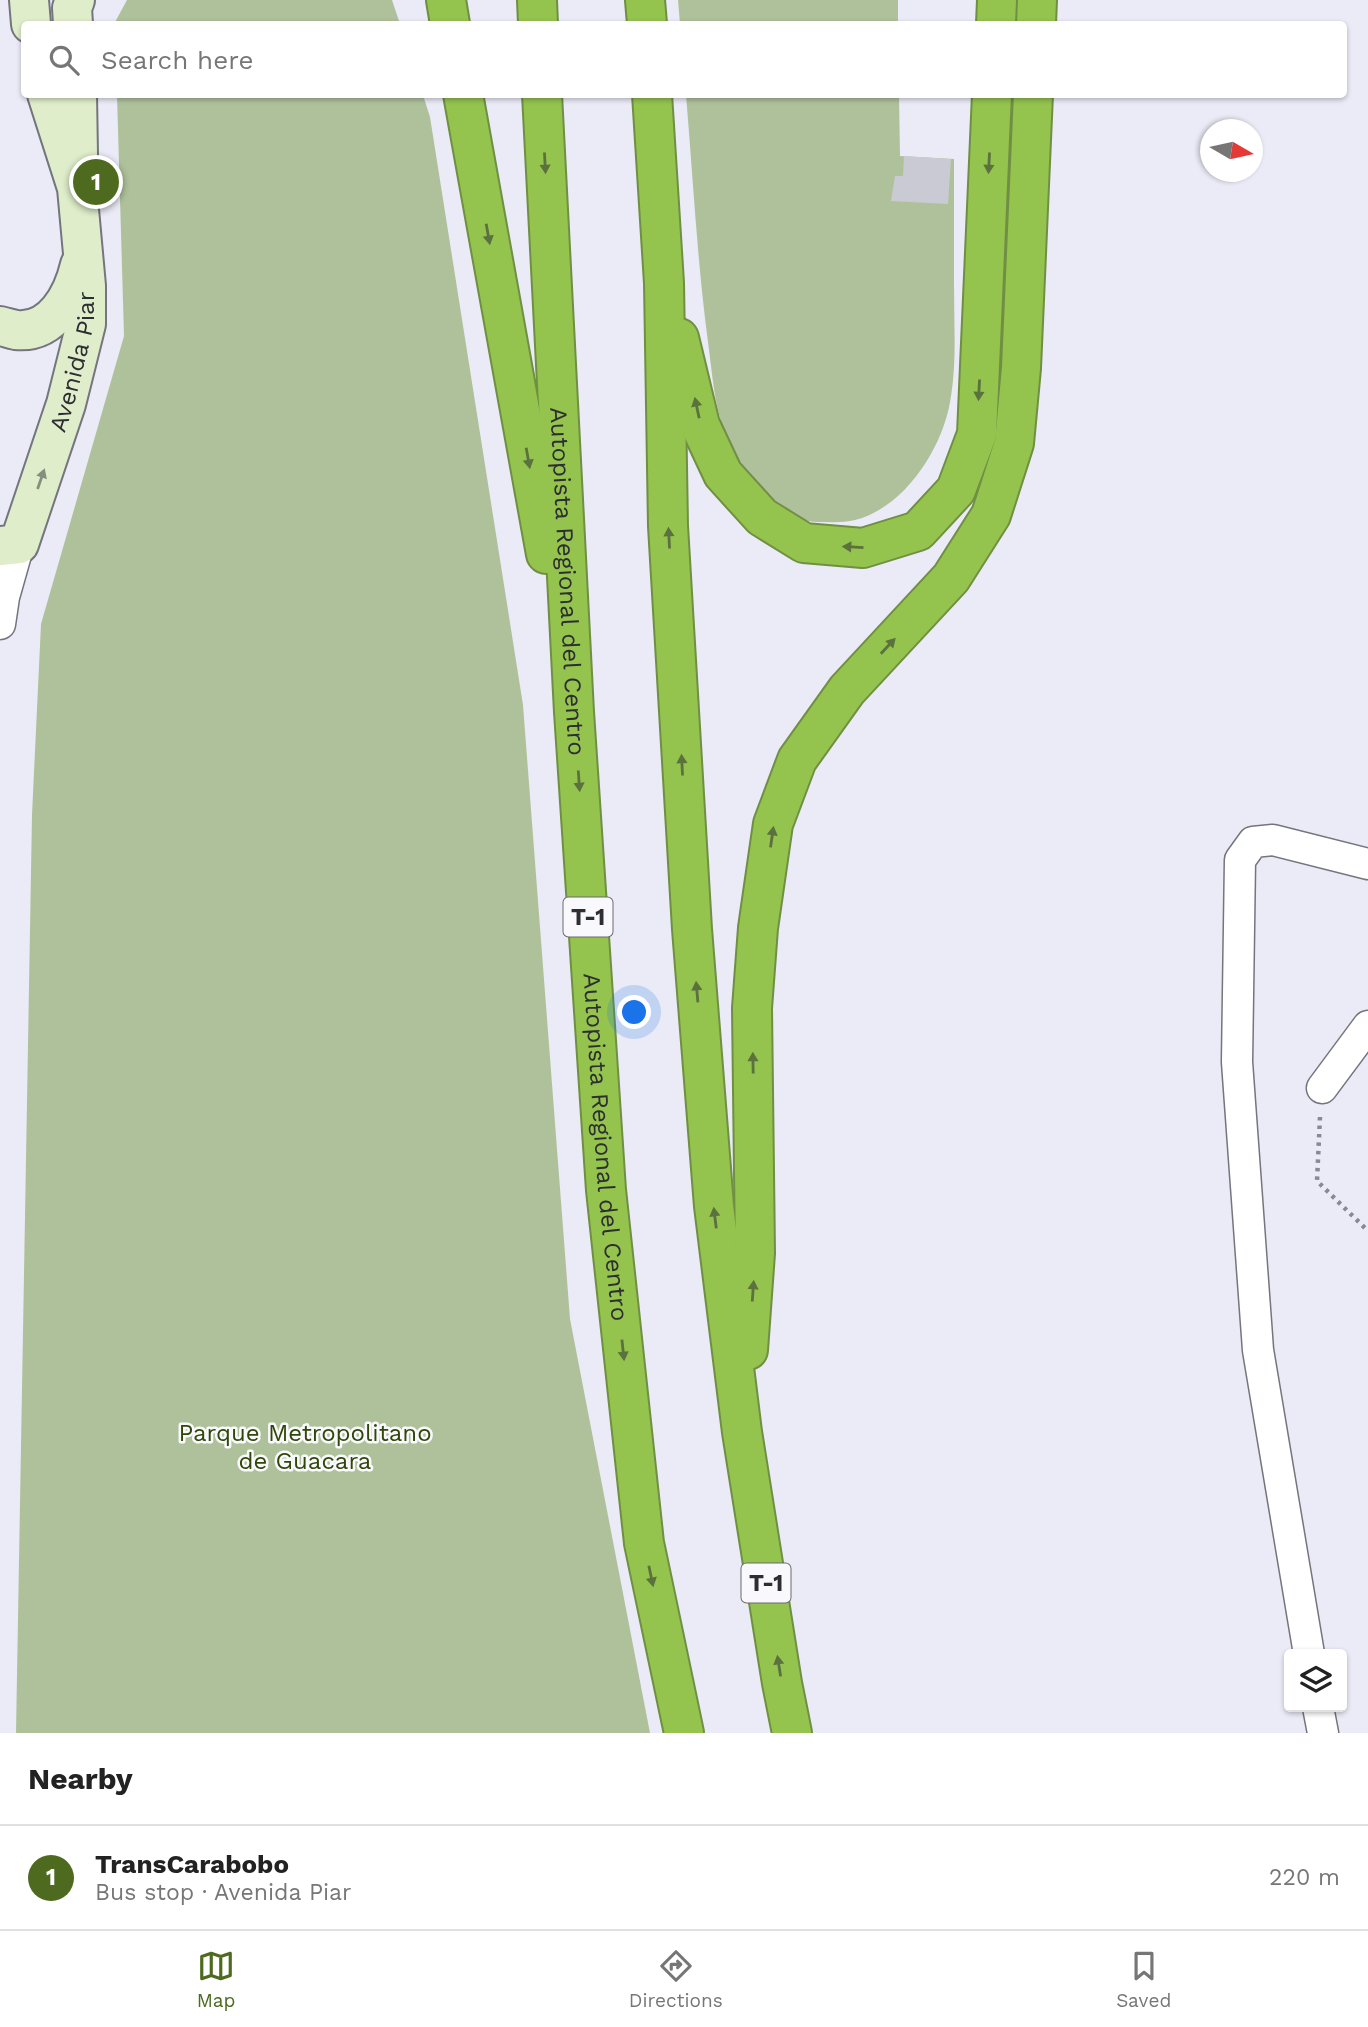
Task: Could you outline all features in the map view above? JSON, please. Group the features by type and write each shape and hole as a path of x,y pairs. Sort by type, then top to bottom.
{"highway":[{"path":"446,0 450,21"},
{"path":"537,0 538,21"},
{"path":"645,0 647,21"},
{"path":"996,21 997,0"},
{"path":"1035,21 1037,0"},
{"path":"464,98 574,712"},
{"name":"Autopista Regional del Centro","path":"542,98 574,712 606,1190 644,1544 684,1733"},
{"name":"T-1","path":"652,98 664,283 668,526 692,929 714,1206 742,1432 792,1733"},
{"path":"664,283 689,372 700,425 723,474 762,517 804,543 863,548 918,531 956,490 977,434 992,98"},
{"path":"742,1432 755,1253 752,1008 758,928 774,824 797,760 847,690 951,578 991,515 1014,443 1021,368 1032,98"}],"main road":[{"path":"29,0 31,21"},
{"path":"73,21 72,8 75,0"},
{"name":"Avenida Piar","path":"10,545 66,404 86,324 77,188 48,98"},
{"path":"77,98 77,188"},
{"path":"0,326 17,330 36,328 60,311 76,282 83,248"}],"street":[{"name":"Avenida Piar","path":"0,624 10,545"},
{"path":"1308,1649 1258,1350 1237,1062 1240,860 1253,842 1273,841 1368,864"},
{"path":"1322,1088 1368,1026"},
{"path":"1319,1712 1323,1733"}],"path":[{"path":"1322,1088 1317,1181 1368,1231"}],"green space":[{"path":"127,0 392,0 399,21 116,21"},
{"path":"678,0 898,0 898,21 680,21"},
{"name":"Parque Metropolitano de Guacara","path":"117,98 424,98 430,117 523,705 570,1319 650,1733 16,1733 32,815 41,624 124,336"},
{"path":"686,98 899,98 900,156 954,159 955,344 950,402 939,439 918,474 904,490 873,513 851,521 818,522 788,513 761,489 738,460 724,431 712,376"}],"building":[{"path":"904,156 951,159 948,204 891,201 895,176 903,176"}],"place":[{"name":"TransCarabobo","path":"96,182"}]}
